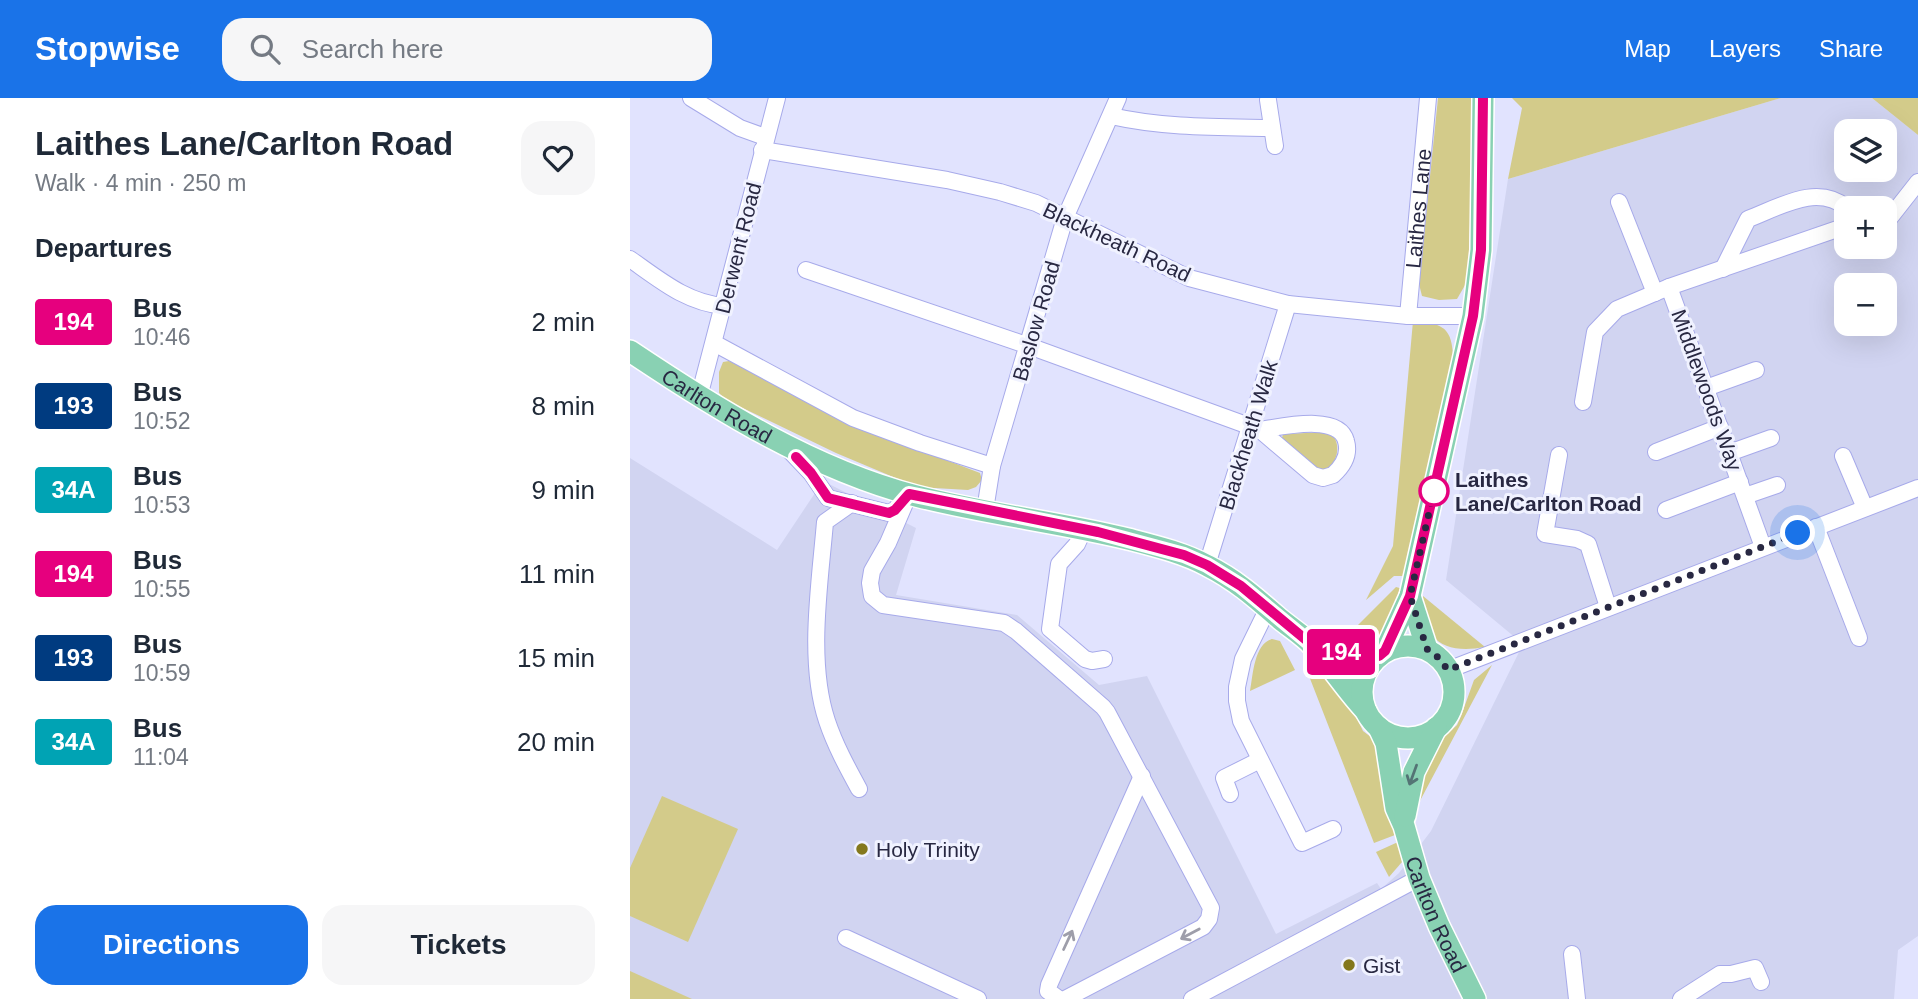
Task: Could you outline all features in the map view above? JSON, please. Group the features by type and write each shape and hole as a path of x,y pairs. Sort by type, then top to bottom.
{"main road":[{"path":"1382,654 1410,596 1473,316 1481,250 1483,98"},
{"name":"Carlton Road","path":"630,351 699,397 834,467 909,494 1155,546 1207,565 1241,586 1311,644 1373,720 1385,744 1396,808 1404,825 1419,878 1475,999"},
{"path":"1410,596 1427,649"},
{"name":"Carlton Road","path":"1311,644 1355,655 1382,654"},
{"path":"1402,646 1427,649 1435,654 1448,670 1454,695 1445,719 1436,728 1426,734 1402,738 1373,720 1362,697 1363,681 1368,667 1382,654 1402,646"},
{"name":"Carlton Road","path":"1404,825 1410,783 1436,728"}],"street":[{"name":"Blackheath Road","path":"691,98 764,143 947,180 1036,203 1189,278 1289,304 1408,316 1473,316"},
{"name":"Derwent Road","path":"699,397 777,98"},
{"name":"Baslow Road","path":"985,510 992,466 1065,218 1118,98"},
{"name":"Laithes Lane","path":"1408,316 1428,98"},
{"path":"1268,100 1275,146"},
{"path":"1111,116 1175,126 1272,128"},
{"path":"1897,209 1918,182"},
{"path":"1723,269 1748,219 1809,196 1834,198"},
{"path":"1619,202 1662,290 1834,230"},
{"path":"630,259 681,294 707,304 724,306"},
{"path":"806,270 1029,346 1255,428 1313,475 1323,478 1333,475 1346,457 1347,445 1344,436 1336,428 1306,424 1255,428"},
{"name":"Middlewoods Way","path":"1583,402 1595,332 1617,309 1662,290 1706,388 1763,547"},
{"name":"Blackheath Walk","path":"1207,565 1255,428 1289,304"},
{"path":"714,343 853,418 992,466"},
{"path":"1706,388 1756,370"},
{"path":"1656,452 1720,426"},
{"path":"1729,453 1771,438"},
{"path":"780,441 811,473 828,498 889,513 909,494"},
{"path":"1559,455 1545,534 1588,544 1608,607"},
{"path":"1843,456 1866,508"},
{"path":"1665,510 1742,489 1777,485"},
{"path":"1448,670 1918,488"},
{"path":"909,494 888,543 872,571 872,596 883,605 1004,623 1107,712 1142,776 1186,858 1211,908 1209,919 1203,927 1057,998 1048,991 1062,951 1142,776"},
{"path":"852,503 825,522 817,644 820,691 827,720 859,789"},
{"path":"1815,527 1859,638"},
{"path":"1084,529 1077,544 1059,564 1050,629 1086,659 1104,659"},
{"path":"1268,608 1243,659 1237,687 1241,721 1302,843 1334,829"},
{"path":"1230,794 1224,778 1260,760"},
{"path":"1192,999 1419,878"},
{"path":"846,938 978,999"},
{"path":"1572,954 1577,999"},
{"path":"1681,999 1720,974 1755,968 1762,982"}],"shaded area":[{"path":"1438,98 1472,98 1468,280 1457,299 1439,300 1422,296 1419,284"},
{"path":"1512,98 1781,98 1508,179 1522,108"},
{"path":"1781,98 1872,98 1918,135 1918,936 1898,950 1894,999 630,999 630,458 777,550 823,481 916,528 896,595 1017,615 1099,685 1147,676 1276,934 1377,883 1381,889 1399,873 1431,831 1523,644 1446,580 1508,179"},
{"path":"1872,98 1918,98 1918,135"},
{"path":"1413,321 1442,327 1450,337 1453,354 1404,576 1394,576 1366,600 1393,546"},
{"path":"729,361 858,426 980,473 982,480 976,487 968,490 917,487 836,453 726,400 719,393 719,372 723,362"},
{"path":"1330,432 1336,441 1337,452 1336,458 1326,471 1318,471 1282,438 1283,434"},
{"path":"1396,587 1403,589 1391,623 1381,638 1366,646 1338,645"},
{"path":"1423,596 1485,647 1457,648 1438,641 1426,623"},
{"path":"1272,639 1280,641 1295,670 1250,691 1258,653 1266,642"},
{"path":"1492,665 1413,814 1414,792 1437,744 1457,725 1474,680"},
{"path":"1324,671 1352,708 1363,731 1380,744 1395,835 1374,843 1309,676"},
{"path":"662,796 738,829 688,942 630,916 630,868"},
{"path":"1398,842 1402,862 1389,877 1376,852"},
{"path":"630,971 692,999 630,999"}],"bus line":[{"name":"194","path":"796,457 828,498 889,513 909,494 1098,532 1184,555 1207,565 1241,586 1311,644 1355,655 1379,656 1385,651 1410,596 1473,316 1481,250 1483,98"}],"place":[{"name":"Laithes Lane/Carlton Road","path":"1434,491"},
{"name":"Holy Trinity","path":"862,849"},
{"name":"Gist","path":"1349,965"}],"route":[{"path":"1434,491 1410,596 1427,649 1443,661 1448,670 1798,533"}]}
